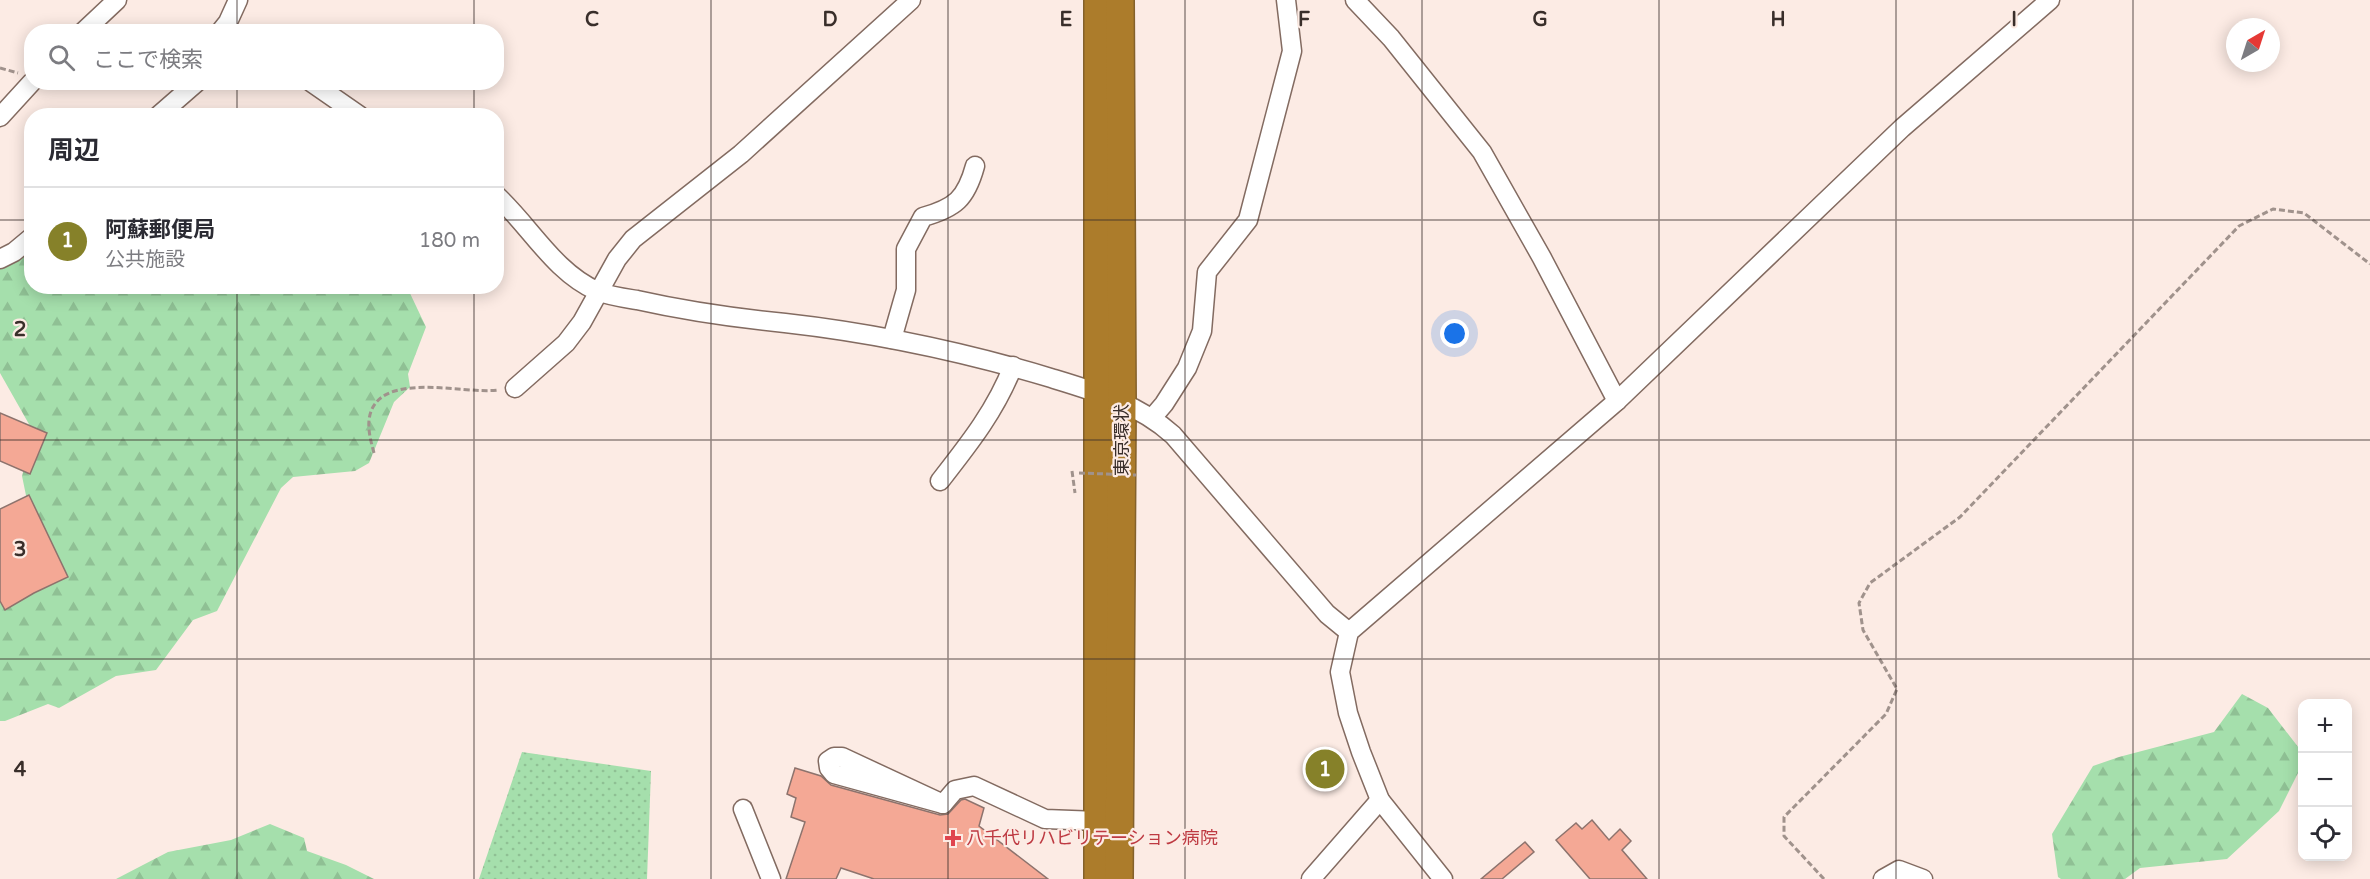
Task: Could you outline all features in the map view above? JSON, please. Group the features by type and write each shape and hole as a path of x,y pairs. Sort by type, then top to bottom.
{"highway":[{"name":"東京環状","path":"1098,0 1098,879"},
{"name":"東京環状","path":"1119,879 1122,403 1120,0"}],"street":[{"path":"92,24 117,0"},
{"path":"226,24 238,0"},
{"path":"515,388 566,343 582,322 617,259 633,239 741,154 911,0"},
{"path":"1152,418 1187,368 1202,331 1207,272 1248,220 1292,51 1286,0"},
{"path":"1355,0 1391,38 1482,152 1542,258 1617,401"},
{"path":"1443,879 1380,800 1360,752 1348,713 1340,672 1349,632 1617,401 1902,129 2050,0"},
{"path":"0,117 25,90"},
{"path":"162,108 175,90"},
{"path":"166,108 188,90"},
{"path":"323,90 348,108"},
{"path":"892,339 906,290 906,249 923,217 942,211 962,199 975,166"},
{"path":"504,204 557,261 573,276 598,292 681,310 819,327 892,339 1013,366 1097,393 1152,418 1173,435 1327,614 1349,632"},
{"path":"0,259 24,244"},
{"path":"940,480 978,433 1004,390 1013,366"},
{"path":"834,757 842,757 943,804 834,774 829,768 828,761 834,757"},
{"path":"943,804 955,790 974,786 1044,819 1098,821"},
{"path":"1311,879 1380,800"},
{"path":"743,809 771,879"},
{"path":"1883,879 1899,870 1923,879"}],"path":[{"path":"1824,879 1784,836 1784,817 1886,714 1897,689 1863,630 1859,603 1870,584 1960,517 2240,226 2272,209 2304,213 2370,264"},
{"path":"374,453 369,434 369,418 376,403 394,390 441,388 493,391 515,388"},
{"path":"1079,473 1136,475"}],"green space":[{"path":"24,256 24,294 410,294 426,327 408,374 410,387 394,402 369,463 355,471 293,477 281,488 217,611 193,620 156,670 116,676 59,708 48,704 5,721 0,721 0,571 36,544 22,476 34,433 0,373 0,265"},
{"path":"2242,694 2268,708 2298,747 2298,773 2279,811 2227,859 2140,868 2125,879 2061,879 2058,877 2052,834 2093,766 2214,732"},
{"path":"522,752 651,771 647,879 479,879"},
{"path":"270,824 304,838 307,851 346,865 374,879 116,879 168,852 231,840"}],"building":[{"path":"0,413 47,433 30,474 0,461"},
{"path":"29,495 68,577 5,610 0,601 0,509"},
{"path":"795,768 821,776 831,785 940,815 948,814 961,800 965,799 984,808 979,826 1048,879 874,879 841,868 836,879 786,879 805,822 791,817 796,798 787,794"},
{"path":"1592,820 1609,840 1620,829 1631,841 1622,850 1647,879 1590,879 1556,840 1576,823 1582,829"},
{"path":"1525,842 1534,852 1502,879 1481,879"}],"place":[{"name":"阿蘇郵便局","path":"1325,769"},
{"name":"八千代リハビリテーション病院","path":"953,838"}]}
